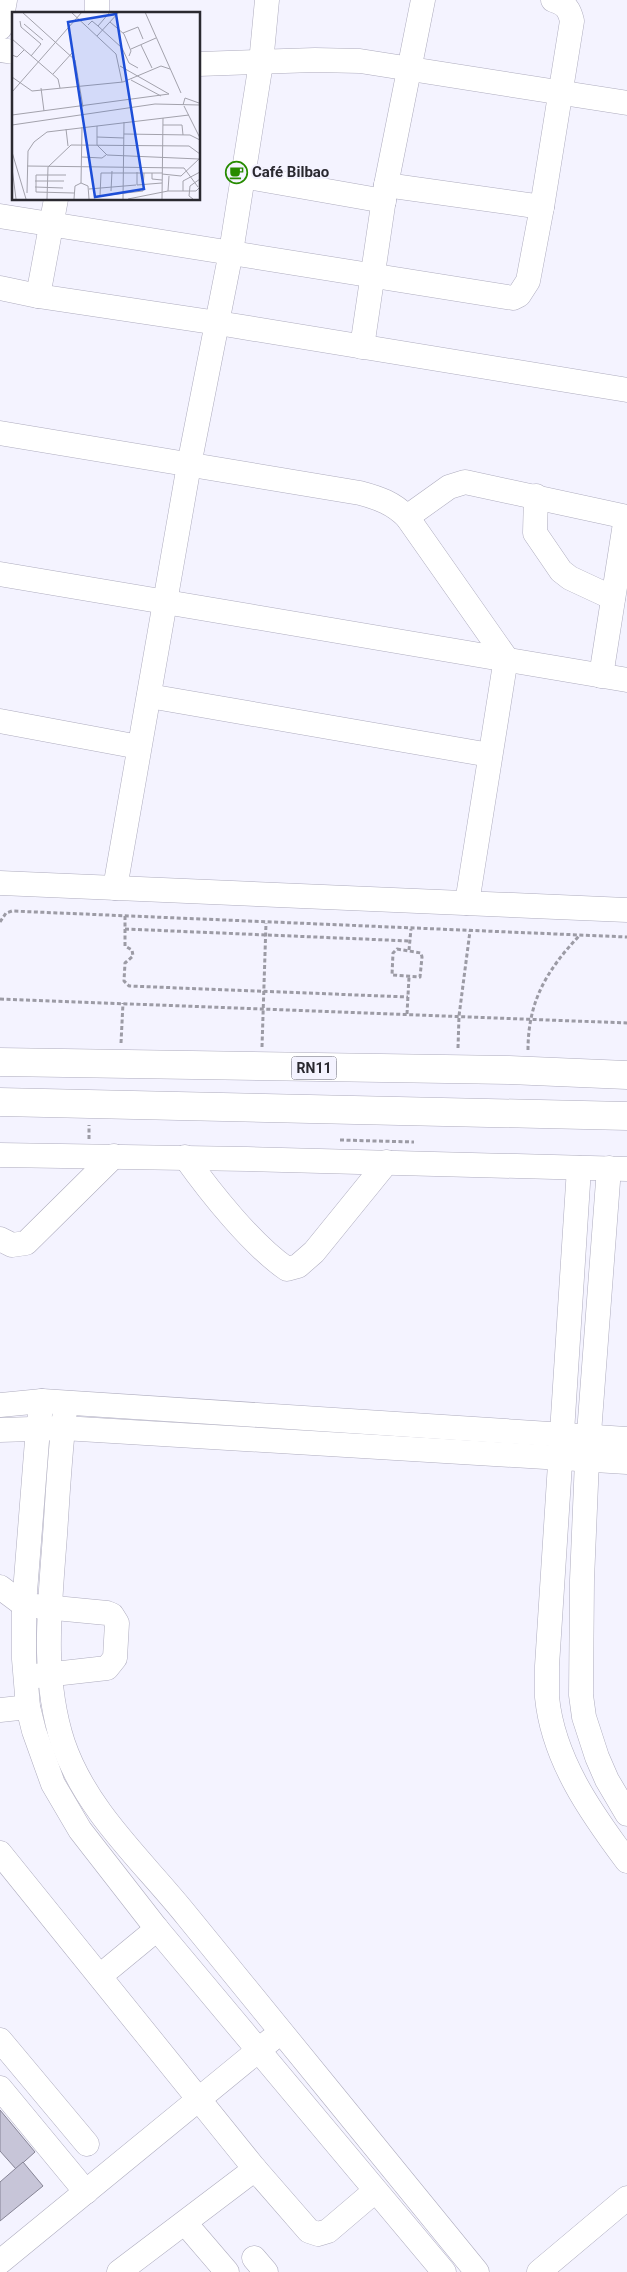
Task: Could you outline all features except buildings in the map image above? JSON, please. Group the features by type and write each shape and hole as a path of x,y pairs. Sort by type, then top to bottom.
{"highway":[{"name":"RN11","path":"0,1062 509,1070 627,1075"},
{"path":"0,1102 627,1116"}],"street":[{"path":"0,28 5,0"},
{"path":"115,888 189,465 232,252 242,176 261,63 267,0"},
{"path":"362,347 385,193 423,0"},
{"path":"0,216 513,298 519,295 528,281 572,21 569,10 563,4 553,0"},
{"path":"200,64 315,60 360,61 627,103"},
{"path":"242,176 385,193 542,207"},
{"path":"38,296 56,200"},
{"path":"0,288 38,296 218,323 627,390"},
{"path":"0,432 360,493 379,498 397,507 407,516 506,658 466,903"},
{"path":"407,516 449,487 465,482 626,517 601,676"},
{"path":"536,496 535,533 561,571 613,598"},
{"path":"0,574 506,658 627,680"},
{"path":"148,696 490,755"},
{"path":"0,721 139,747"},
{"path":"0,883 627,910"},
{"path":"0,1155 185,1157 618,1169 587,1460 582,1580 581,1695 584,1717 597,1757 607,1780 627,1814"},
{"path":"0,1239 12,1245 26,1243 114,1156"},
{"path":"185,1157 207,1187 272,1259 287,1268 298,1266 314,1252 387,1162"},
{"path":"579,1168 547,1666 547,1697 554,1730 569,1772 589,1807 627,1862"},
{"path":"0,1405 42,1401 627,1439"},
{"path":"42,1401 38,1428 24,1605 25,1677 28,1707 43,1759 65,1806 80,1830 157,1929 444,2272"},
{"path":"66,1403 50,1608 50,1674 54,1708 63,1742 87,1794 105,1819 178,1905 477,2272"},
{"path":"0,1430 63,1428 627,1462"},
{"path":"0,1587 24,1605 107,1613 115,1618 118,1627 115,1658 107,1668 25,1677"},
{"path":"0,1710 28,1707"},
{"path":"0,1853 200,2098 254,2169 305,2228 313,2233 323,2233 375,2191"},
{"path":"100,1976 157,1929"},
{"path":"0,2262 280,2032"},
{"path":"0,2040 87,2144"},
{"path":"0,2088 86,2192"},
{"path":"29,2123 53,2103"},
{"path":"119,2272 144,2264 185,2222 254,2169"},
{"path":"539,2272 627,2198"},
{"path":"185,2222 227,2272"}],"path":[{"path":"0,922 6,913 12,910 266,923 627,937"},
{"path":"125,916 126,946 132,950 133,956 125,963 124,981 127,985 408,997"},
{"path":"262,1049 266,923"},
{"path":"125,929 410,941"},
{"path":"409,950 411,929"},
{"path":"458,1048 459,1016 470,931"},
{"path":"528,1050 535,1000 554,965 580,935"},
{"path":"397,949 409,950 419,951 422,957 421,976 419,978 394,976 392,974 394,951 397,949"},
{"path":"406,1014 409,977"},
{"path":"0,999 627,1023"}],"place":[{"name":"Café Bilbao","path":"236,172"}]}
